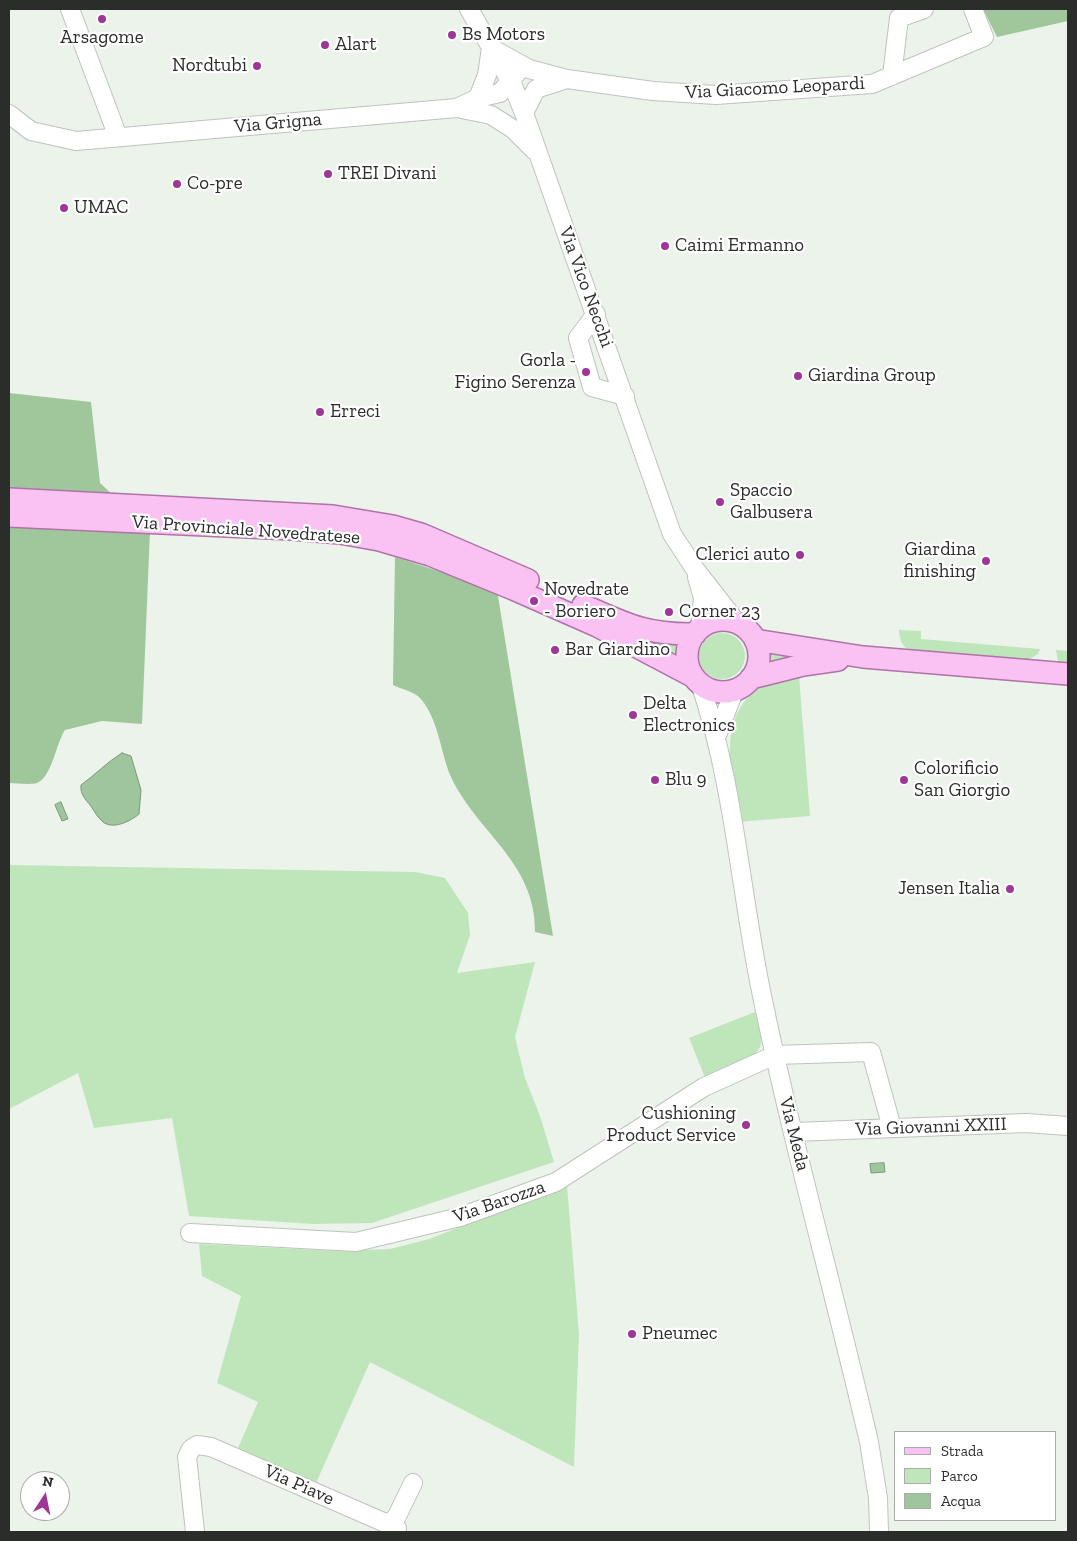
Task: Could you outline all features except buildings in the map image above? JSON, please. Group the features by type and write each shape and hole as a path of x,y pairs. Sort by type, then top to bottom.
{"main road":[{"name":"Via Provinciale Novedratese","path":"9,499 323,515 393,526 454,547 635,628 666,634 697,631"},
{"name":"Via Provinciale Novedratese","path":"9,516 292,529 340,533 379,540 430,555 513,589 597,626 697,680"},
{"path":"743,684 758,665 759,656 755,640 746,628 720,620 697,631 687,655 697,680 717,691 743,684 803,665 863,657"},
{"path":"755,640 863,657 1068,674"}],"street":[{"path":"70,9 118,137"},
{"name":"Via Vico Necchi","path":"469,9 491,48 504,86 521,106 625,396 672,534 695,569 738,624"},
{"name":"Via Giacomo Leopardi","path":"892,76 899,18 924,9"},
{"name":"Via Giacomo Leopardi","path":"491,48 529,69 567,79 653,91 716,95 872,84 984,37 973,9"},
{"path":"478,98 487,75 491,48"},
{"path":"457,108 504,86 517,73 529,69"},
{"path":"492,115 507,108 521,106 536,89 567,79"},
{"name":"Via Grigna","path":"9,114 31,131 76,141 457,108 492,115 512,129 539,155"},
{"path":"596,314 578,338 592,387 625,396"},
{"name":"Via Vico Necchi","path":"695,569 703,598 697,631"},
{"name":"Via Meda","path":"697,680 717,735 758,977 869,1442 878,1498 880,1532"},
{"path":"717,735 743,684"},
{"path":"776,1055 875,1052 892,1128"},
{"name":"Via Barozza","path":"190,1233 356,1242 460,1217 556,1182 704,1088 776,1055"},
{"name":"Via Giovanni XXIII","path":"794,1132 1026,1123 1068,1126"},
{"name":"Via Piave","path":"195,1532 187,1457 197,1445 210,1447 393,1530"},
{"path":"393,1530 396,1518 413,1483"}],"green space":[{"path":"899,630 921,631 921,639 1040,649 1038,654 1027,661 913,653 902,644"},
{"path":"722,633 735,637 741,643 745,656 741,669 735,675 722,679 709,675 703,669 699,656 703,643 709,637"},
{"path":"643,642 680,644 679,661"},
{"path":"768,646 828,656 768,664 770,655"},
{"path":"1056,650 1068,651 1068,665 1058,662"},
{"path":"799,675 810,816 738,822 732,784 730,744 733,726 740,709 751,694 769,683"},
{"path":"9,865 415,872 445,878 468,913 470,935 457,973 535,962 515,1037 525,1078 540,1116 554,1162 372,1223 313,1224 189,1216 172,1118 94,1128 78,1073 9,1109"},
{"path":"755,1012 760,1030 760,1047 751,1057 706,1080 689,1038"},
{"path":"567,1185 579,1334 574,1467 370,1362 316,1483 238,1448 258,1402 217,1383 241,1296 202,1276 199,1244 336,1251 390,1249 429,1239"}],"shaded area":[{"path":"983,9 1068,9 1068,21 997,37"},
{"path":"9,393 91,402 100,483 150,530 142,724 102,721 65,730 46,774 42,780 30,784 9,783"},
{"path":"395,557 497,590 553,936 535,932 533,908 526,886 516,867 462,797 447,767 435,726 426,706 418,696 393,685"}],"water":[{"path":"122,753 131,756 141,790 139,814 127,822 112,825 103,822 98,816 83,796 81,785"},
{"path":"61,802 68,819 62,821 55,805"},
{"path":"884,1163 885,1172 871,1173 870,1164"}],"place":[{"name":"Arsagome","path":"102,19"},
{"name":"Bs Motors","path":"452,35"},
{"name":"Alart","path":"325,45"},
{"name":"Nordtubi","path":"257,66"},
{"name":"TREI Divani","path":"328,174"},
{"name":"Co-pre","path":"177,184"},
{"name":"UMAC","path":"64,208"},
{"name":"Caimi Ermanno","path":"665,246"},
{"name":"Gorla - Figino Serenza","path":"586,372"},
{"name":"Giardina Group","path":"798,376"},
{"name":"Erreci","path":"320,412"},
{"name":"Spaccio Galbusera","path":"720,502"},
{"name":"Clerici auto","path":"800,555"},
{"name":"Giardina finishing","path":"986,561"},
{"name":"Novedrate - Boriero","path":"534,601"},
{"name":"Corner 23","path":"669,612"},
{"name":"Bar Giardino","path":"555,650"},
{"name":"Delta Electronics","path":"633,715"},
{"name":"Blu 9","path":"655,780"},
{"name":"Colorificio San Giorgio","path":"904,780"},
{"name":"Jensen Italia","path":"1010,889"},
{"name":"Cushioning Product Service","path":"746,1125"},
{"name":"Pneumec","path":"632,1334"}]}
